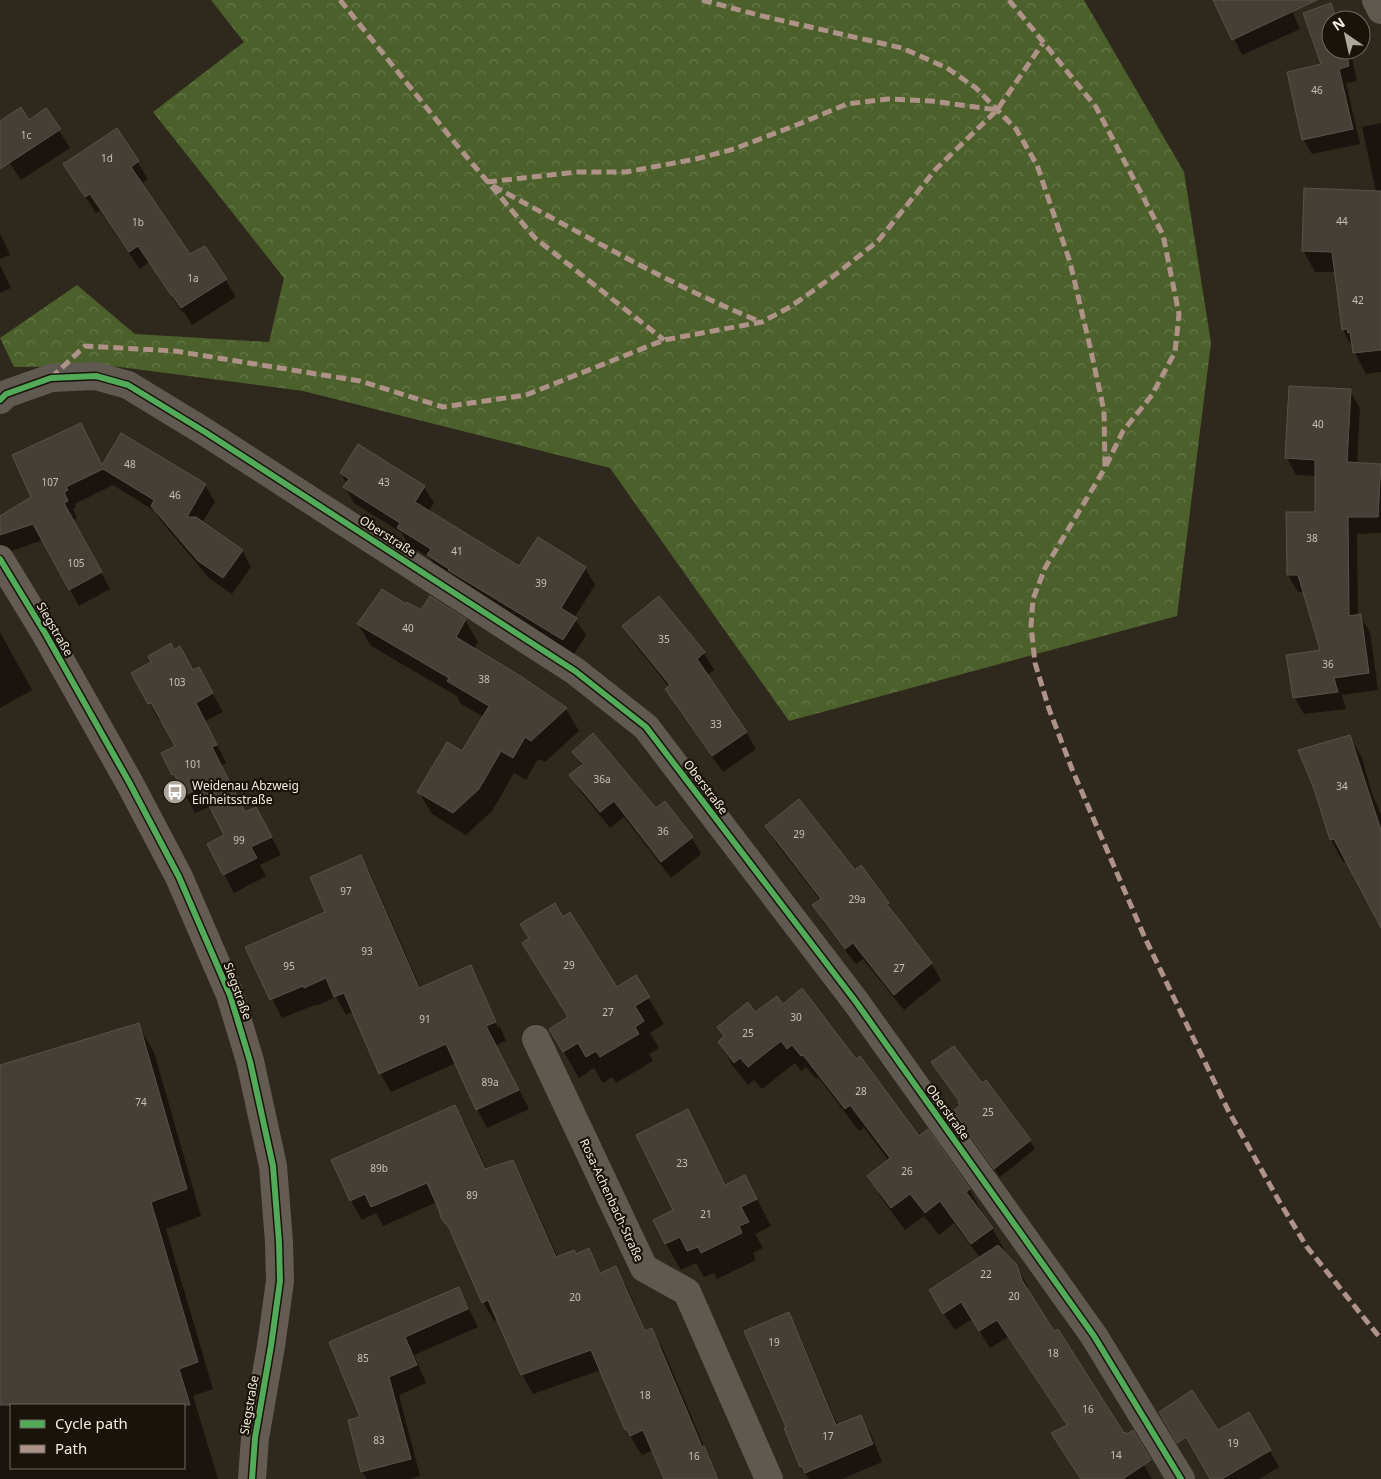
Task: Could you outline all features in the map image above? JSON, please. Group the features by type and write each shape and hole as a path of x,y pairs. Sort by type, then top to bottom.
{"street":[{"path":"1376,0 1381,10"},
{"name":"Oberstraße","path":"2,392 51,378 96,376 128,384 575,671 646,727 856,1002 1094,1336 1182,1479"},
{"name":"Siegstraße","path":"0,559 45,633 125,774 179,877 230,995 250,1061 273,1166 280,1281 273,1336 255,1438 252,1479"},
{"name":"Rosa-Achenbach-Straße","path":"536,1039 644,1268 687,1292 768,1479"}],"green space":[{"path":"211,0 1084,0 1184,172 1211,343 1177,616 789,721 610,468 303,391 112,366 14,367 0,338 77,285 135,334 269,342 284,278 153,112 244,42"}],"building":[{"path":"1213,0 1317,0 1232,40"},
{"path":"1331,3 1333,10 1321,10 1321,60 1348,60 1349,66 1339,69 1353,129 1302,140 1287,72 1321,64 1303,13"},
{"path":"21,107 29,120 46,108 61,129 0,169 0,121"},
{"path":"117,128 139,161 131,167 190,254 205,246 227,279 181,308 138,246 129,252 90,194 85,197 63,164"},
{"path":"1304,188 1381,191 1381,350 1353,353 1350,332 1348,333 1347,329 1342,330 1332,252 1302,251"},
{"path":"1289,386 1351,389 1347,462 1381,464 1378,517 1348,517 1349,616 1361,614 1369,673 1334,678 1338,692 1293,698 1286,655 1320,650 1298,575 1287,575 1286,512 1315,512 1315,460 1285,458"},
{"path":"81,423 102,465 121,433 206,484 187,517 196,517 243,550 223,578 198,561 151,506 154,500 103,469 66,487 68,490 64,492 68,501 64,503 102,572 69,590 33,524 0,535 0,516 31,497 12,455"},
{"path":"358,444 425,486 415,502 519,566 538,537 586,567 561,608 577,618 563,640 448,570 427,555 431,549 397,528 400,523 343,487 349,479 340,473"},
{"path":"382,589 406,604 407,602 421,610 430,596 466,619 456,637 522,677 567,708 531,741 525,737 513,758 501,751 479,789 453,813 417,792 447,742 462,751 489,706 447,681 449,678 357,624"},
{"path":"659,596 705,652 697,659 747,732 712,756 665,689 670,685 622,626"},
{"path":"171,643 174,650 180,646 193,670 199,667 213,693 196,703 217,745 212,747 245,812 256,807 272,837 251,847 257,858 223,875 207,844 224,835 200,788 184,795 174,774 172,775 161,753 175,746 151,703 148,704 131,673 151,662 148,656"},
{"path":"593,733 656,808 665,801 693,837 661,862 614,801 600,812 569,775 583,764 572,752"},
{"path":"1350,735 1381,830 1381,928 1334,839 1330,840 1314,789 1298,750"},
{"path":"799,799 855,870 861,865 889,903 887,904 932,963 894,995 853,943 845,949 812,905 821,899 765,826"},
{"path":"361,855 419,988 471,965 496,1022 486,1026 519,1090 476,1110 446,1044 379,1074 344,993 334,997 326,978 270,1000 245,947 325,912 310,877"},
{"path":"555,903 563,917 570,912 617,987 636,975 650,997 635,1006 644,1021 635,1027 639,1034 600,1057 596,1051 586,1057 578,1043 563,1052 549,1029 568,1017 522,943 529,938 520,924"},
{"path":"802,988 856,1059 860,1056 919,1136 928,1129 970,1189 966,1192 993,1228 971,1244 940,1201 925,1213 910,1194 891,1208 867,1176 890,1158 850,1105 845,1109 803,1055 801,1056 792,1045 787,1049 781,1041 748,1067 740,1058 734,1063 718,1042 724,1036 717,1027 748,1002 755,1012 777,996 783,1004"},
{"path":"139,1023 187,1189 151,1202 198,1362 179,1369 190,1405 0,1405 0,1065"},
{"path":"954,1046 982,1083 986,1080 1031,1140 994,1169 953,1111 960,1105 959,1101 931,1062"},
{"path":"455,1105 485,1169 513,1160 556,1257 574,1250 576,1254 589,1248 600,1273 616,1266 645,1331 652,1328 702,1447 704,1446 718,1479 664,1479 643,1430 630,1436 627,1429 625,1430 591,1350 521,1375 488,1300 482,1303 449,1228 441,1218 427,1183 371,1207 365,1194 350,1201 331,1160"},
{"path":"688,1109 725,1185 745,1175 757,1199 741,1207 749,1222 739,1226 742,1233 701,1253 698,1247 687,1251 680,1237 665,1244 653,1220 673,1210 636,1135"},
{"path":"998,1245 1017,1265 1022,1280 1054,1331 1058,1329 1124,1433 1127,1434 1133,1430 1151,1460 1123,1479 1081,1479 1051,1433 1067,1425 997,1320 979,1331 961,1302 943,1314 929,1290"},
{"path":"459,1287 468,1309 405,1337 417,1365 389,1377 411,1459 361,1472 348,1420 360,1417 329,1342"},
{"path":"789,1312 836,1425 861,1415 873,1444 805,1473 802,1466 800,1467 784,1428 786,1427 744,1331"},
{"path":"1192,1390 1218,1430 1249,1412 1271,1450 1222,1479 1210,1479 1186,1437 1177,1443 1159,1412"}],"marked path":[{"path":"340,0 455,143 535,238 664,340"},
{"path":"702,0 762,16 902,48 947,68 976,88 1016,129 1037,165 1070,262 1091,351 1104,411 1105,468 1045,568 1033,599 1031,626 1035,663 1049,709 1072,769 1145,938 1228,1110 1307,1247 1381,1339"},
{"path":"1009,0 1096,107 1163,235 1179,314 1175,352 1152,395 1123,431 1106,466"},
{"path":"51,378 85,346 175,351 360,381 443,407 526,395 664,340 762,322 790,307 878,241 936,169 997,110 1043,43"},
{"path":"487,182 577,172 626,172 696,159 734,149 847,104 888,99 932,101 997,110"},
{"path":"493,186 659,275 761,322"}],"cycle path":[{"path":"0,400 6,394 51,378 96,376 128,385 205,432 575,671 646,727 856,1002 1094,1336 1181,1479"},
{"path":"0,559 45,633 129,782 179,877 230,995 250,1061 273,1166 280,1281 255,1438 252,1479"}],"place":[{"name":"Weidenau Abzweig Einheitsstraße","path":"175,792"}]}
